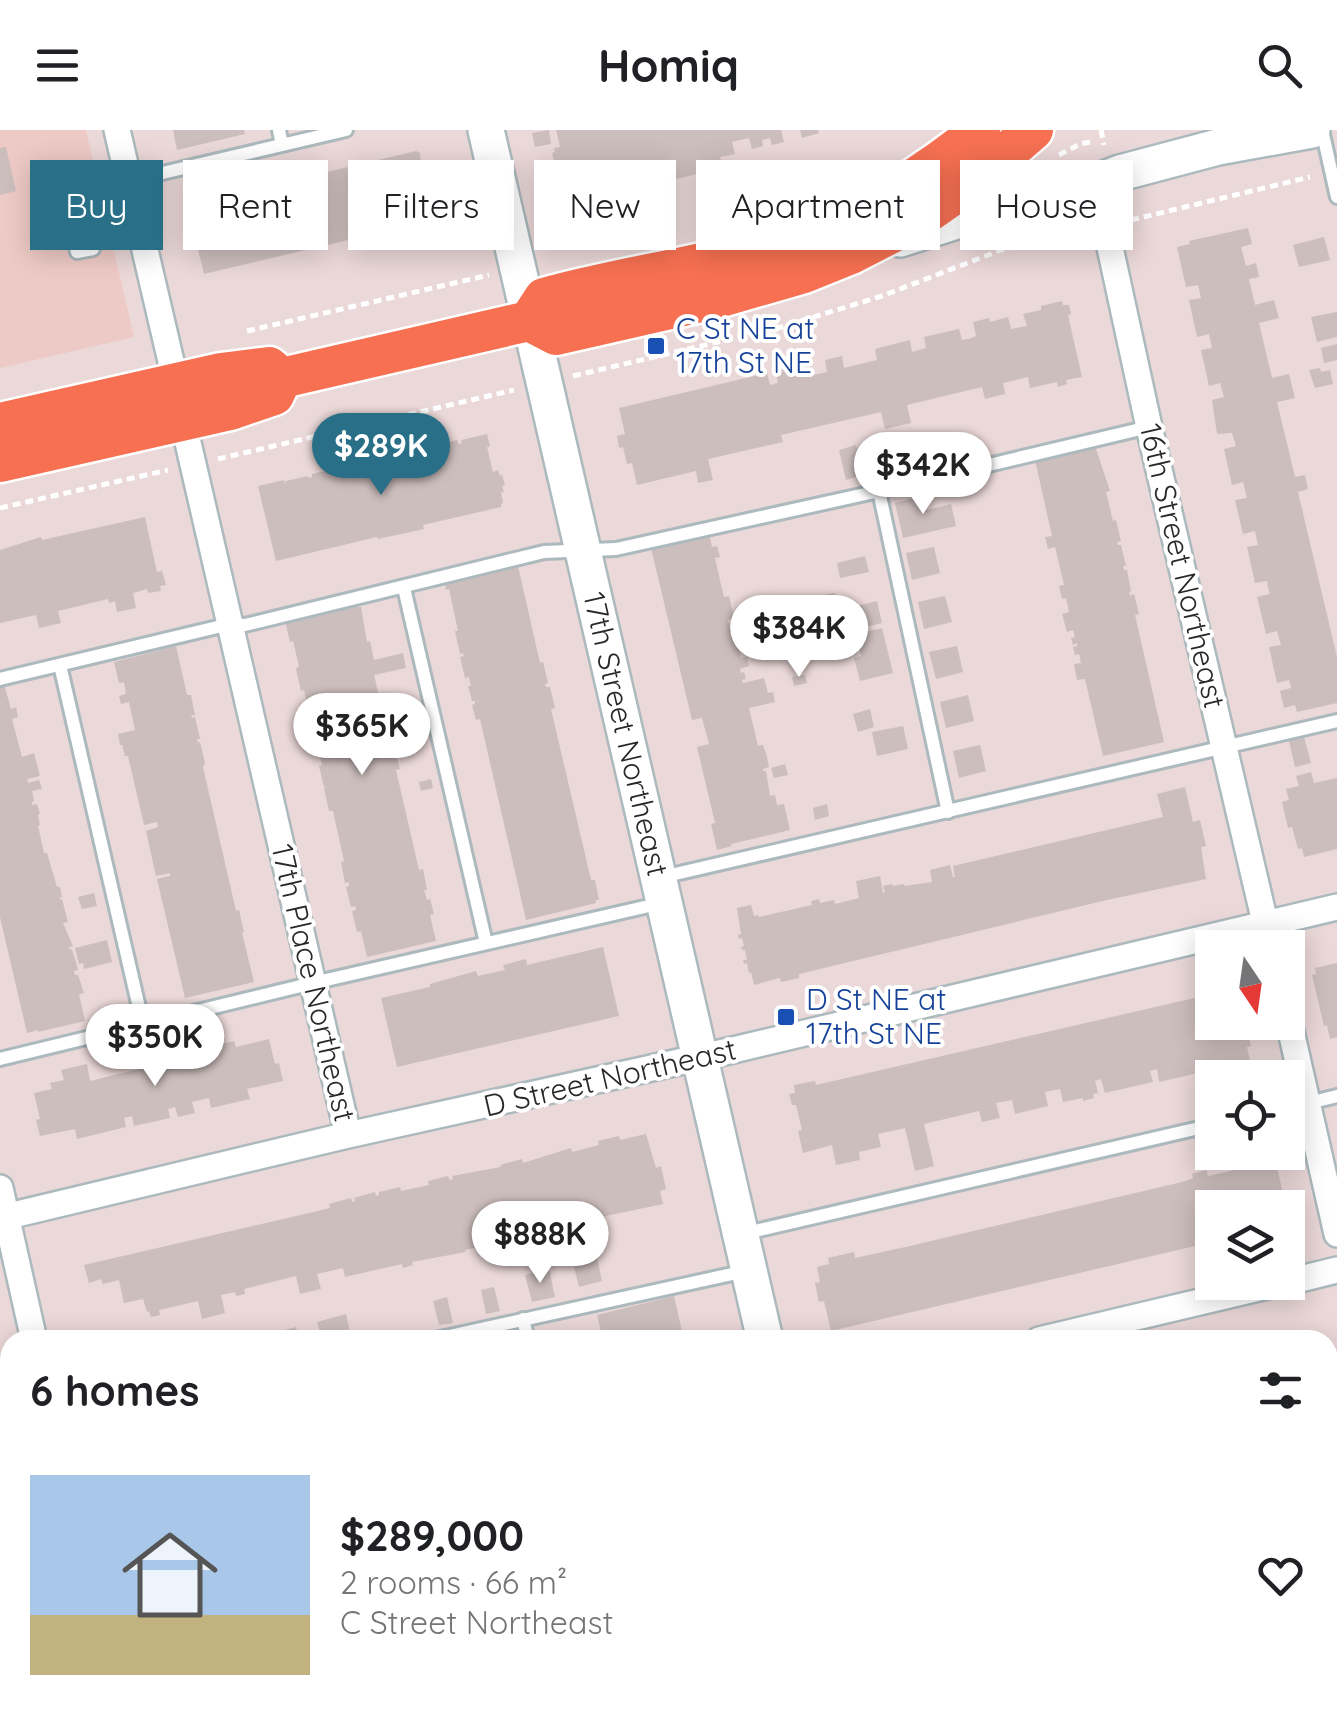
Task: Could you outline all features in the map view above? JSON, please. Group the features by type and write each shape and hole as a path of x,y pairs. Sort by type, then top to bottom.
{"main road":[{"name":"17th Street Northeast","path":"486,130 763,1330"},
{"path":"940,160 980,130"},
{"path":"1133,170 1312,130"},
{"path":"940,202 1040,146"},
{"path":"0,423 180,402 230,410 274,395 282,378 529,321 544,298 750,250"},
{"path":"0,462 180,402"}],"street":[{"name":"17th Place Northeast","path":"117,130 124,160"},
{"name":"17th Place Northeast","path":"145,250 348,1136"},
{"name":"16th Street Northeast","path":"1111,250 1267,930"},
{"name":"D Street Northeast","path":"1283,930 1337,908"},
{"name":"D Street Northeast","path":"3,1217 348,1136 1195,952"},
{"path":"1305,1132 1337,1234"},
{"path":"0,1188 3,1217 31,1330"},
{"path":"1305,1278 1337,1270"},
{"path":"1082,1330 1209,1300"}],"lane":[{"path":"279,130 282,145"},
{"path":"163,173 346,130"},
{"path":"1322,130 1337,197"},
{"path":"0,679 230,624 404,588 544,552 616,550 1150,427"},
{"path":"879,491 948,812"},
{"path":"404,588 486,943"},
{"path":"60,664 143,1024"},
{"path":"0,1059 486,943 948,812 1337,721"},
{"path":"1305,1104 1337,1096"},
{"path":"742,1234 1195,1129"},
{"path":"475,1330 748,1270"},
{"path":"523,1319 526,1330"}],"path":[{"path":"1040,146 1095,141"},
{"path":"1133,219 1332,172"},
{"path":"563,378 778,328 882,296 1001,250"},
{"path":"232,335 502,272"},
{"path":"216,459 519,388"},
{"path":"0,508 176,468"}],"shaded area":[{"path":"0,130 86,130 93,160 30,160 30,250 114,250 134,337 0,368"}],"building":[{"path":"173,130 244,130 245,134 177,150"},
{"path":"549,130 551,144 535,147 532,133"},
{"path":"556,130 781,130 784,142 772,145 770,138 762,140 763,146 752,149 749,138 732,142 735,154 720,157 721,160 696,160 696,174 676,179 676,160 554,160 554,148 560,147"},
{"path":"800,130 818,130 819,133 802,138"},
{"path":"6,147 16,191 0,195 0,148"},
{"path":"416,151 421,160 378,160"},
{"path":"348,167 348,240 328,245 328,172"},
{"path":"1248,228 1252,244 1241,247 1246,266 1256,263 1259,277 1249,279 1255,305 1274,300 1279,318 1259,323 1272,378 1289,374 1295,398 1277,402 1295,477 1305,475 1308,489 1298,492 1337,657 1337,703 1297,712 1295,705 1284,708 1280,691 1291,688 1289,680 1277,683 1269,647 1281,645 1277,631 1266,634 1257,597 1270,594 1267,581 1255,583 1247,547 1258,545 1255,531 1243,534 1235,500 1247,498 1243,482 1232,485 1224,449 1236,446 1232,433 1217,434 1212,400 1224,397 1220,383 1209,386 1201,350 1212,348 1209,334 1197,337 1189,300 1201,298 1198,285 1186,287 1177,247"},
{"path":"1324,237 1330,260 1299,267 1293,245"},
{"path":"198,250 306,250 204,274"},
{"path":"1062,301 1069,305 1082,377 1066,380 1067,384 1058,387 1057,382 1030,388 1028,377 1003,383 1005,394 985,399 982,387 907,405 911,423 885,429 881,412 781,435 783,442 708,459 713,480 698,483 696,471 637,485 632,463 627,464 623,447 619,448 617,436 625,434 619,408 767,373 770,385 778,383 775,371 810,363 813,375 827,372 825,360 842,356 844,368 877,360 875,349 910,340 912,352 926,348 924,337 959,329 962,340 969,339 976,336 973,322 989,318 990,322 1008,317 1011,329 1027,326 1023,314"},
{"path":"1337,312 1337,337 1317,342 1311,317"},
{"path":"1337,344 1337,360 1324,363 1321,348"},
{"path":"1320,368 1321,372 1330,370 1333,384 1315,388 1309,370"},
{"path":"487,434 493,472 498,470 505,485 501,507 423,525 424,529 276,561 258,486 284,480 285,484 334,469 335,473"},
{"path":"856,445 863,475 846,480 839,450"},
{"path":"1095,446 1110,491 1106,492 1121,541 1117,542 1121,545 1130,596 1134,594 1139,614 1135,615 1164,742 1103,756 1085,679 1077,680 1074,664 1081,663 1073,647 1077,643 1073,645 1073,630 1067,632 1062,614 1069,612 1059,586 1064,585 1055,547 1048,549 1045,537 1052,536 1035,460"},
{"path":"923,496 927,510 951,504 956,526 903,538 895,503"},
{"path":"145,517 157,572 162,571 166,585 160,586 161,591 133,593 136,608 117,612 115,601 109,603 108,599 58,611 61,623 39,628 36,615 0,623 0,550 41,537 42,540"},
{"path":"709,534 720,557 715,558 724,597 729,596 734,619 728,620 732,634 736,633 741,658 747,657 749,666 740,669 746,679 743,683 764,678 768,693 773,692 775,702 749,708 758,746 763,745 767,757 769,767 763,771 770,796 775,795 777,805 784,804 790,830 717,850 711,824 715,823 697,747 709,744 702,718 692,720 651,548"},
{"path":"934,547 940,573 912,580 906,553"},
{"path":"865,556 869,572 840,578 837,563"},
{"path":"518,566 548,683 545,684 550,687 555,708 551,709 591,880 595,880 599,900 526,920 445,583"},
{"path":"835,593 839,608 821,611 817,596"},
{"path":"945,596 952,622 924,629 918,602"},
{"path":"877,601 882,623 854,630 848,608"},
{"path":"357,604 374,660 403,653 406,668 374,675 393,756 396,755 400,769 396,770 419,870 423,869 424,890 434,914 430,915 436,941 367,957 352,911 355,906 351,907 346,887 349,882 345,883 333,811 329,811 327,788 319,766 322,765 285,621"},
{"path":"765,607 769,622 747,627 744,612"},
{"path":"882,628 893,673 860,681 854,658 861,656 856,634"},
{"path":"176,646 187,695 191,695 195,715 191,716 195,717 203,767 254,982 185,998 157,879 170,873 156,876 146,831 158,827 157,822 144,825 128,756 120,745 118,734 135,730 129,702 121,704 119,696 126,694 124,682 119,683 114,662"},
{"path":"957,646 963,672 936,679 929,652"},
{"path":"805,675 807,683 794,686 792,677"},
{"path":"4,684 11,709 16,707 18,717 12,719 22,757 34,753 40,776 27,779 28,783 39,780 42,789 32,791 32,805 37,804 40,814 38,826 44,853 60,887 68,922 63,923 73,946 68,948 72,950 78,970 75,975 84,993 79,994 85,1021 27,1033 0,917 0,685"},
{"path":"968,695 974,721 946,728 940,702"},
{"path":"870,709 874,727 858,732 853,714"},
{"path":"903,726 908,749 877,756 872,732"},
{"path":"1304,737 1311,763 1295,767 1289,741"},
{"path":"980,745 986,771 959,778 953,751"},
{"path":"785,764 788,775 774,778 771,768"},
{"path":"1311,772 1314,783 1337,778 1337,849 1304,857 1292,827 1288,828 1282,802 1289,800 1286,789 1299,786 1296,776"},
{"path":"431,779 433,788 421,791 419,782"},
{"path":"1185,787 1193,822 1200,820 1206,846 1201,847 1206,879 799,974 799,978 781,982 780,978 754,985 747,963 744,964 743,960 747,960 738,935 741,934 737,908 751,905 754,916 759,917 812,905 811,901 819,899 820,903 834,900 835,904 859,898 856,881 880,876 883,893 883,886 932,882 930,870 950,865 955,877 953,866 1163,817 1157,794"},
{"path":"827,804 829,816 815,820 813,808"},
{"path":"94,893 97,906 82,909 78,897"},
{"path":"107,940 112,962 84,969 75,948"},
{"path":"603,947 619,1016 397,1067 381,998 476,971 478,976 505,970 503,965 526,959 527,965"},
{"path":"1337,963 1337,1037 1330,1039 1312,975 1316,974 1315,968"},
{"path":"1195,998 1195,1040 1250,1040 1251,1046 1247,1047 1250,1060 1195,1060 1195,1074 1159,1082 1157,1069 1150,1071 1153,1082 1105,1093 1101,1079 1095,1081 1098,1093 1093,1094 1094,1098 1083,1101 1063,1102 1060,1089 1045,1092 1048,1106 1015,1114 1012,1100 996,1103 1000,1118 982,1122 979,1111 924,1124 934,1166 915,1171 905,1128 878,1134 881,1147 859,1152 860,1160 836,1165 832,1145 803,1153 798,1131 802,1130 789,1094 795,1093 794,1085 815,1081 816,1085"},
{"path":"269,1039 283,1081 247,1089 250,1099 211,1108 209,1098 192,1102 195,1113 178,1117 175,1107 168,1109 170,1118 134,1126 132,1116 124,1118 126,1127 77,1139 75,1129 40,1136 34,1093 52,1089 50,1083 64,1080 61,1070 87,1064 90,1081 156,1061 157,1066 164,1065 162,1059 186,1053 187,1058 192,1057 191,1051 234,1041 236,1047"},
{"path":"646,1134 656,1168 661,1166 666,1189 660,1191 663,1204 587,1220 588,1225 570,1230 569,1225 412,1262 413,1265 403,1268 402,1264 345,1277 343,1268 317,1274 321,1289 300,1294 296,1276 244,1289 245,1294 221,1295 225,1313 202,1319 198,1301 159,1310 160,1315 151,1317 143,1299 124,1303 119,1280 89,1283 84,1265 330,1208 329,1204 351,1198 352,1202 375,1192 376,1196 400,1187 401,1191 522,1159 523,1163 571,1148 572,1152 619,1136 620,1140"},
{"path":"1206,1170 1208,1176 1235,1170 1278,1170 1282,1190 1195,1190 1195,1246 835,1330 831,1330 824,1301 819,1302 817,1267 829,1264 828,1258 854,1252 855,1258 910,1246 1182,1182"},
{"path":"596,1253 602,1281 579,1287 572,1259"},
{"path":"549,1269 555,1297 532,1302 525,1275"},
{"path":"494,1287 500,1311 486,1314 481,1290"},
{"path":"674,1296 682,1330 601,1330 597,1315"},
{"path":"447,1297 453,1323 439,1325 433,1301"},
{"path":"346,1314 350,1330 319,1330 317,1322"}],"place":[{"name":"C St NE at 17th St NE","path":"656,346"},
{"name":"D St NE at 17th St NE","path":"786,1017"}]}
